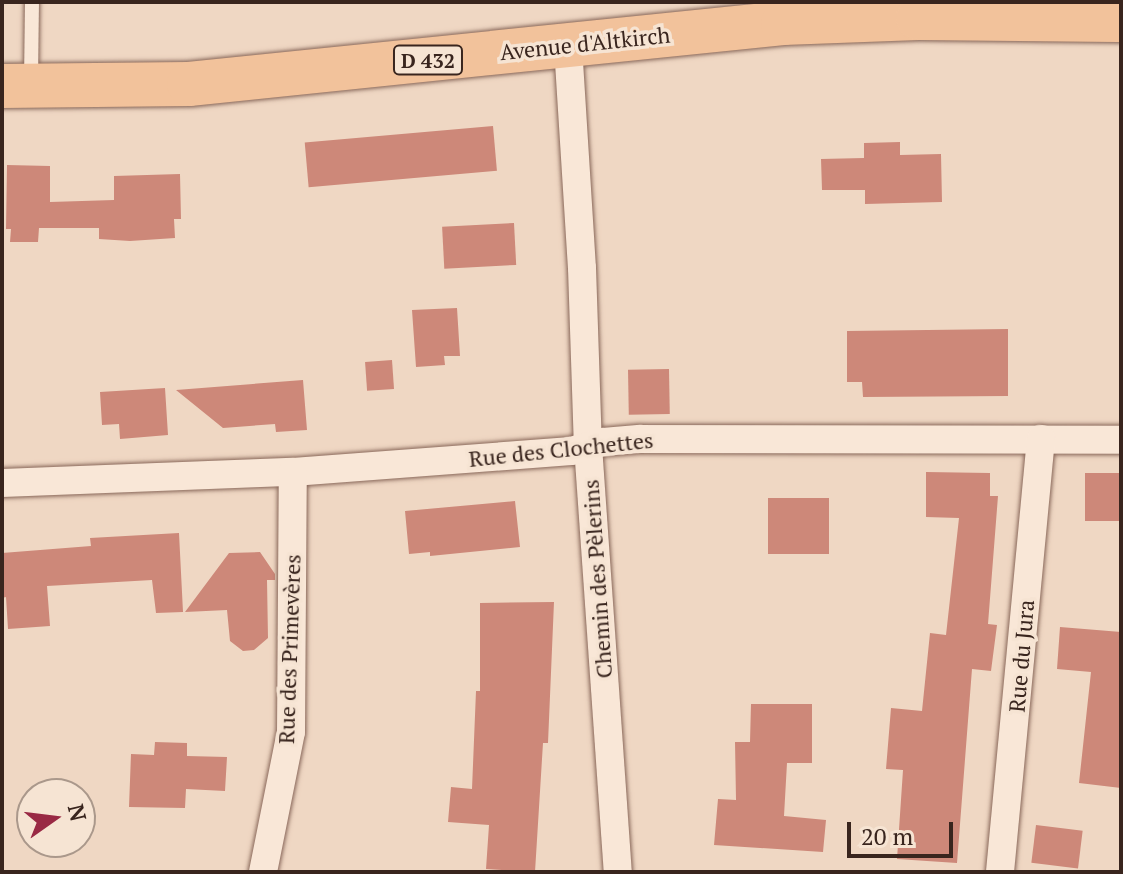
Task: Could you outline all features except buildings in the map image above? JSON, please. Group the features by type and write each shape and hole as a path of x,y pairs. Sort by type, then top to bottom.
{"main road":[{"name":"Avenue d'Altkirch","path":"16,86 189,84 918,10 1121,20"}],"street":[{"name":"Chemin des Pèlerins","path":"568,46 582,268 588,446 618,872"},
{"name":"Rue des Clochettes","path":"2,483 293,472 571,451 641,439 1121,440"},
{"name":"Rue du Jura","path":"1000,872 1041,439"},
{"name":"Rue des Primevères","path":"263,872 291,732 293,472"}],"lane":[{"path":"16,86 32,2"}]}
